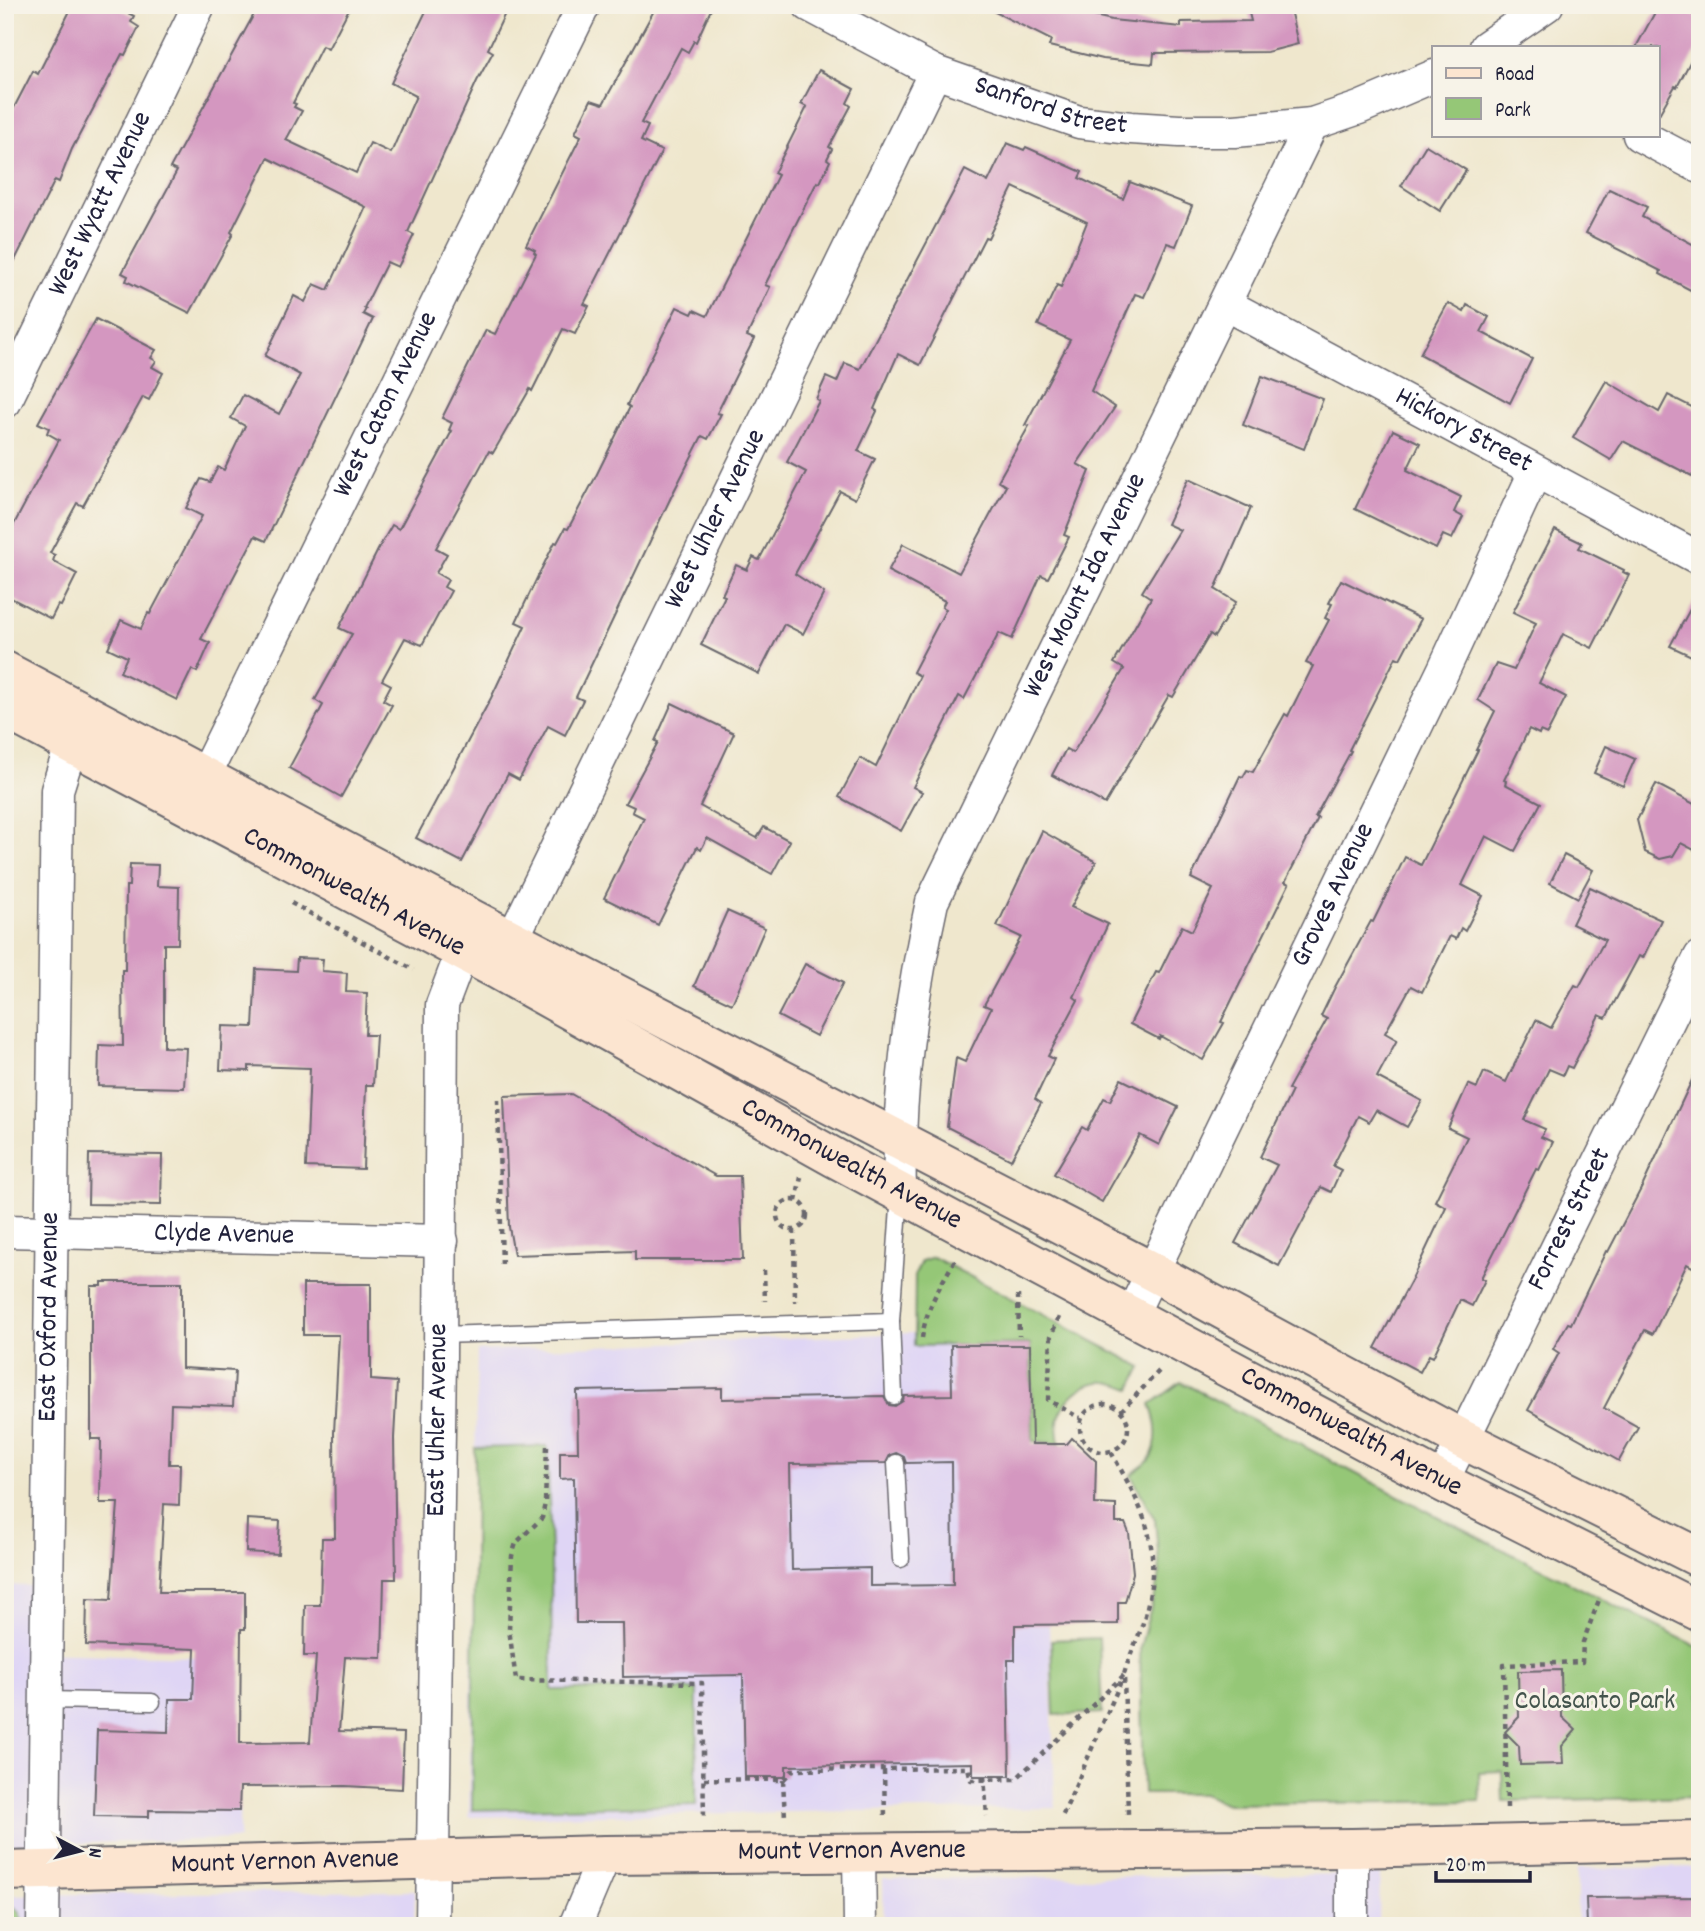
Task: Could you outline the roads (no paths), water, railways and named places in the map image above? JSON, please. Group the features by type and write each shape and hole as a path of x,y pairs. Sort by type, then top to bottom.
{"street":[{"name":"West Wyatt Avenue","path":"5,402 199,5"},
{"name":"West Caton Avenue","path":"196,791 584,5"},
{"name":"Sanford Street","path":"808,5 935,72 1079,122 1179,131 1235,131 1312,124"},
{"path":"1487,46 1547,5"},
{"name":"West Uhler Avenue","path":"505,954 935,72"},
{"path":"1312,124 1359,108 1432,77"},
{"name":"West Mount Ida Avenue","path":"900,1192 899,1142 910,1017 932,901 1312,124"},
{"path":"1641,136 1700,167"},
{"name":"Hickory Street","path":"1225,304 1700,559"},
{"name":"Groves Avenue","path":"1131,1316 1444,669 1535,472"},
{"name":"Commonwealth Avenue","path":"5,671 76,727 468,936 899,1142 1153,1272 1462,1440 1700,1558"},
{"name":"Commonwealth Avenue","path":"5,709 76,727"},
{"name":"East Oxford Avenue","path":"43,1926 57,790 76,727"},
{"name":"East Uhler Avenue","path":"432,1926 442,1241 442,1005 468,936"},
{"name":"Commonwealth Avenue","path":"505,954 835,1158 1442,1482 1700,1612"},
{"name":"Forrest Street","path":"1442,1482 1700,957"},
{"name":"Clyde Avenue","path":"5,1231 442,1241"},
{"name":"Mount Vernon Avenue","path":"5,1871 605,1855 1352,1848 1700,1840"},
{"path":"1352,1848 1352,1926"},
{"path":"859,1854 860,1926"},
{"path":"575,1926 605,1855"}],"lane":[{"path":"894,1396 891,1321 900,1192"},
{"path":"440,1335 891,1321"},
{"path":"896,1463 901,1559"},
{"path":"45,1700 152,1702"}],"park label":[{"name":"Colasanto Park","path":"1595,1703"}]}
